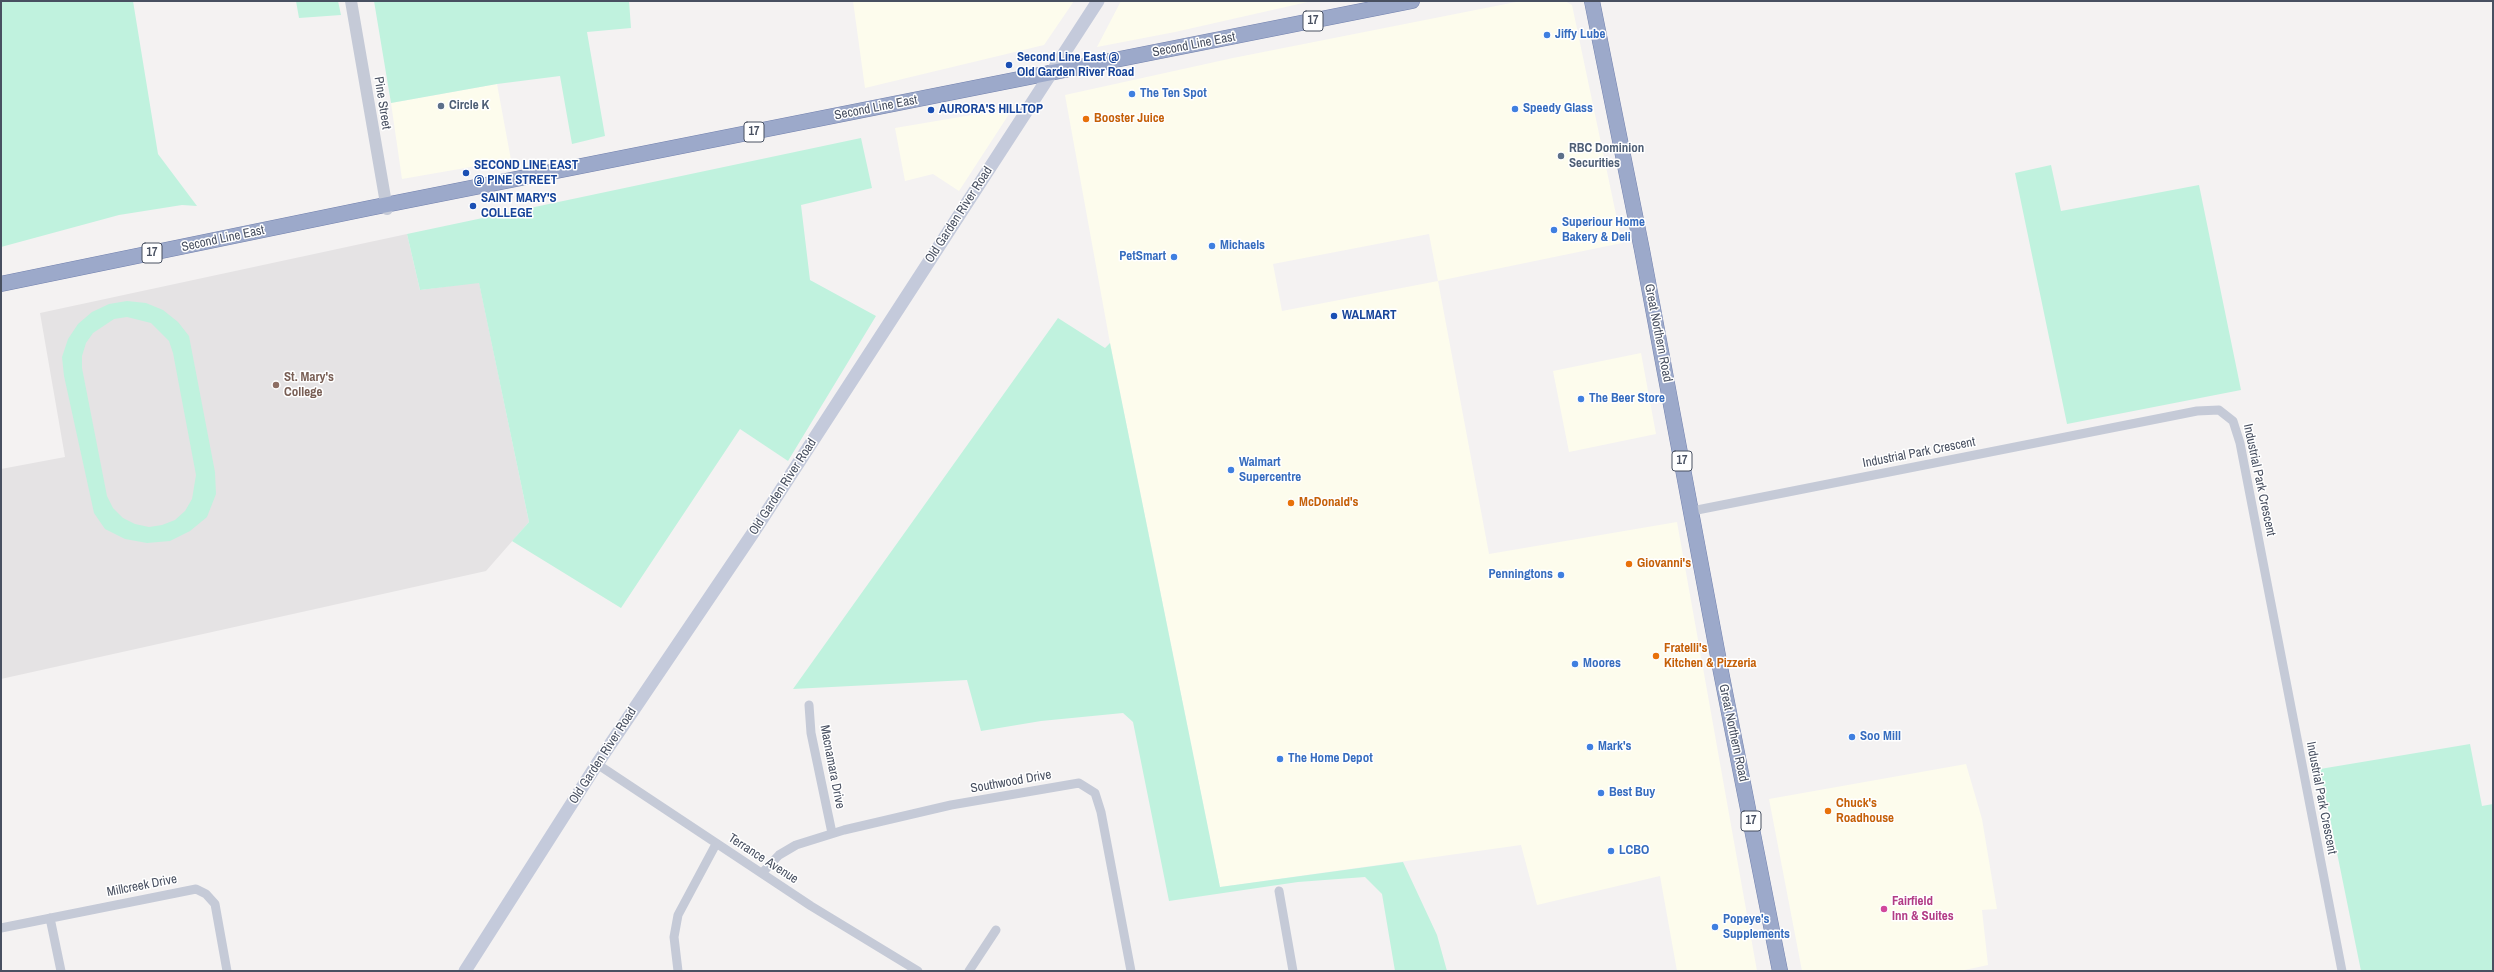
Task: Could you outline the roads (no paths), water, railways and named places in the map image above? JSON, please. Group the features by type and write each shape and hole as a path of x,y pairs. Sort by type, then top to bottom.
{"highway":[{"name":"Second Line East","path":"1,284 304,222 386,207 457,191 1412,1"},
{"name":"Great Northern Road","path":"1592,3 1692,511 1721,672 1780,971"}],"main road":[{"name":"Old Garden River Road","path":"465,971 597,764 753,533 1098,1"}],"street":[{"name":"Pine Street","path":"351,1 386,207"},
{"name":"Industrial Park Crescent","path":"1692,511 2196,411 2219,410 2233,421 2240,442 2342,971"},
{"name":"Macnamara Drive","path":"809,705 811,733 832,833"},
{"name":"Terrance Avenue","path":"597,764 716,844 762,872 811,906 918,971"},
{"name":"Southwood Drive","path":"762,872 779,855 796,845 832,833 951,805 1079,784 1095,793 1101,812 1131,971"},
{"path":"678,971 674,937 678,915 716,844"},
{"name":"Millcreek Drive","path":"1,928 196,888 206,894 215,904 227,971"},
{"path":"1279,891 1293,971"},
{"path":"50,918 61,971"},
{"path":"969,971 996,930"}],"place":[{"name":"Jiffy Lube","path":"1547,35"},
{"name":"Second Line East @ Old Garden River Road","path":"1009,65"},
{"name":"The Ten Spot","path":"1132,94"},
{"name":"Circle K","path":"441,106"},
{"name":"Speedy Glass","path":"1515,109"},
{"name":"AURORA'S HILLTOP","path":"931,110"},
{"name":"Booster Juice","path":"1086,119"},
{"name":"RBC Dominion Securities","path":"1561,156"},
{"name":"SECOND LINE EAST @ PINE STREET","path":"466,173"},
{"name":"SAINT MARY'S COLLEGE","path":"473,206"},
{"name":"Superiour Home Bakery & Deli","path":"1554,230"},
{"name":"Michaels","path":"1212,246"},
{"name":"PetSmart","path":"1174,257"},
{"name":"WALMART","path":"1334,316"},
{"name":"St. Mary's College","path":"276,385"},
{"name":"The Beer Store","path":"1581,399"},
{"name":"Walmart Supercentre","path":"1231,470"},
{"name":"McDonald's","path":"1291,503"},
{"name":"Giovanni's","path":"1629,564"},
{"name":"Penningtons","path":"1561,575"},
{"name":"Fratelli's Kitchen & Pizzeria","path":"1656,656"},
{"name":"Moores","path":"1575,664"},
{"name":"Soo Mill","path":"1852,737"},
{"name":"Mark's","path":"1590,747"},
{"name":"The Home Depot","path":"1280,759"},
{"name":"Best Buy","path":"1601,793"},
{"name":"Chuck's Roadhouse","path":"1828,811"},
{"name":"LCBO","path":"1611,851"},
{"name":"Fairfield Inn & Suites","path":"1884,909"},
{"name":"Popeye's Supplements","path":"1715,927"}]}
